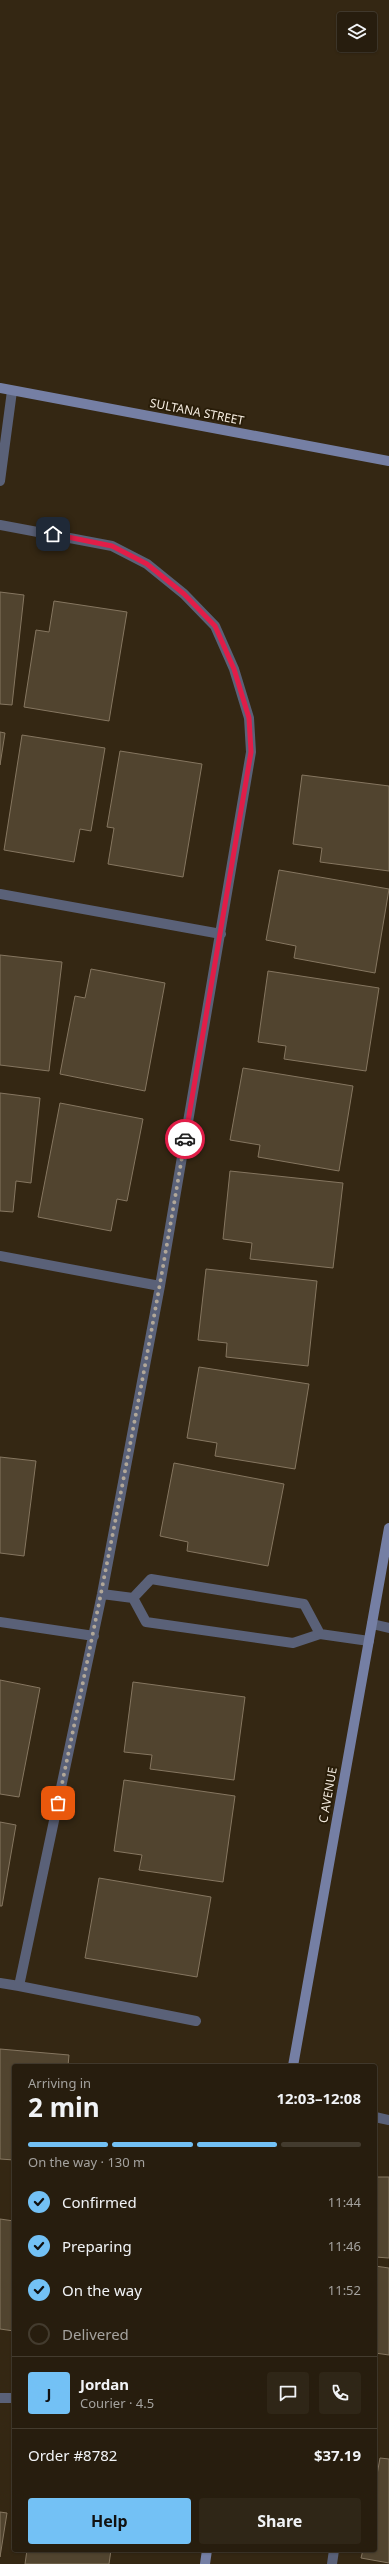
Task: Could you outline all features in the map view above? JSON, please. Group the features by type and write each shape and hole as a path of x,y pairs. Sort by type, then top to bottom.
{"street":[{"name":"SULTANA STREET","path":"0,388 389,461"},
{"path":"0,481 12,391"},
{"path":"0,525 112,546 147,564 184,594 215,626 234,669 249,718 251,752 160,1286 94,1636 19,1986"},
{"path":"0,894 220,934"},
{"path":"0,1256 160,1286"},
{"name":"C AVENUE","path":"293,2064 389,1528"},
{"path":"133,1598 151,1579 304,1604 320,1634"},
{"path":"102,1594 133,1598"},
{"path":"133,1598 146,1622 293,1643 320,1634 369,1641"},
{"path":"0,1622 94,1636"},
{"path":"372,1624 389,1628"},
{"path":"0,1983 196,2021"},
{"path":"377,2117 389,2120"},
{"path":"0,2398 12,2398"},
{"path":"205,2564 207,2552"},
{"path":"332,2564 334,2552"}],"building":[{"path":"0,592 24,595 12,705 0,704"},
{"path":"54,601 127,612 109,721 24,707 36,630 49,632"},
{"path":"0,732 5,733 0,765"},
{"path":"22,735 105,748 91,831 80,829 74,862 4,850"},
{"path":"120,751 202,764 183,877 108,864 114,828 107,827"},
{"path":"302,775 389,786 389,871 320,862 322,848 293,844"},
{"path":"279,870 389,889 375,973 294,958 296,946 266,940"},
{"path":"0,955 62,962 49,1071 0,1065"},
{"path":"91,969 165,983 145,1091 60,1074 75,996 85,998"},
{"path":"268,971 379,988 366,1071 284,1059 286,1046 258,1042"},
{"path":"243,1068 353,1086 339,1171 258,1157 260,1145 230,1140"},
{"path":"0,1093 40,1098 31,1183 16,1181 13,1212 0,1211"},
{"path":"60,1103 143,1119 127,1201 117,1199 111,1231 38,1217"},
{"path":"230,1171 343,1183 333,1268 250,1259 252,1243 223,1239"},
{"path":"206,1269 317,1281 308,1366 226,1357 227,1343 198,1340"},
{"path":"199,1367 309,1384 295,1469 215,1456 217,1443 187,1438"},
{"path":"0,1457 36,1461 24,1556 0,1553"},
{"path":"174,1463 284,1484 268,1566 187,1551 188,1542 160,1536"},
{"path":"0,1680 40,1688 19,1797 0,1794"},
{"path":"133,1682 245,1697 234,1780 150,1769 152,1755 124,1752"},
{"path":"124,1780 235,1796 223,1882 139,1870 142,1855 114,1851"},
{"path":"0,1822 16,1825 2,1906 0,1906"},
{"path":"99,1878 211,1897 197,1977 85,1958"},
{"path":"0,2049 69,2055 68,2064 12,2064 12,2160 0,2159"},
{"path":"377,2177 389,2177 389,2258 377,2257"},
{"path":"0,2219 12,2221 12,2331 0,2329"},
{"path":"377,2266 389,2268 389,2355 377,2353"},
{"path":"380,2458 389,2459 389,2563 361,2558 362,2552 377,2552 377,2475"},
{"path":"0,2512 7,2513 0,2557"},
{"path":"27,2552 111,2552 109,2564 25,2564"}],"way so far":[{"path":"58,1803 94,1636 160,1286 185,1139"}],"route":[{"path":"53,534 112,546 147,564 184,594 215,626 234,669 249,718 251,752 185,1139"}]}
